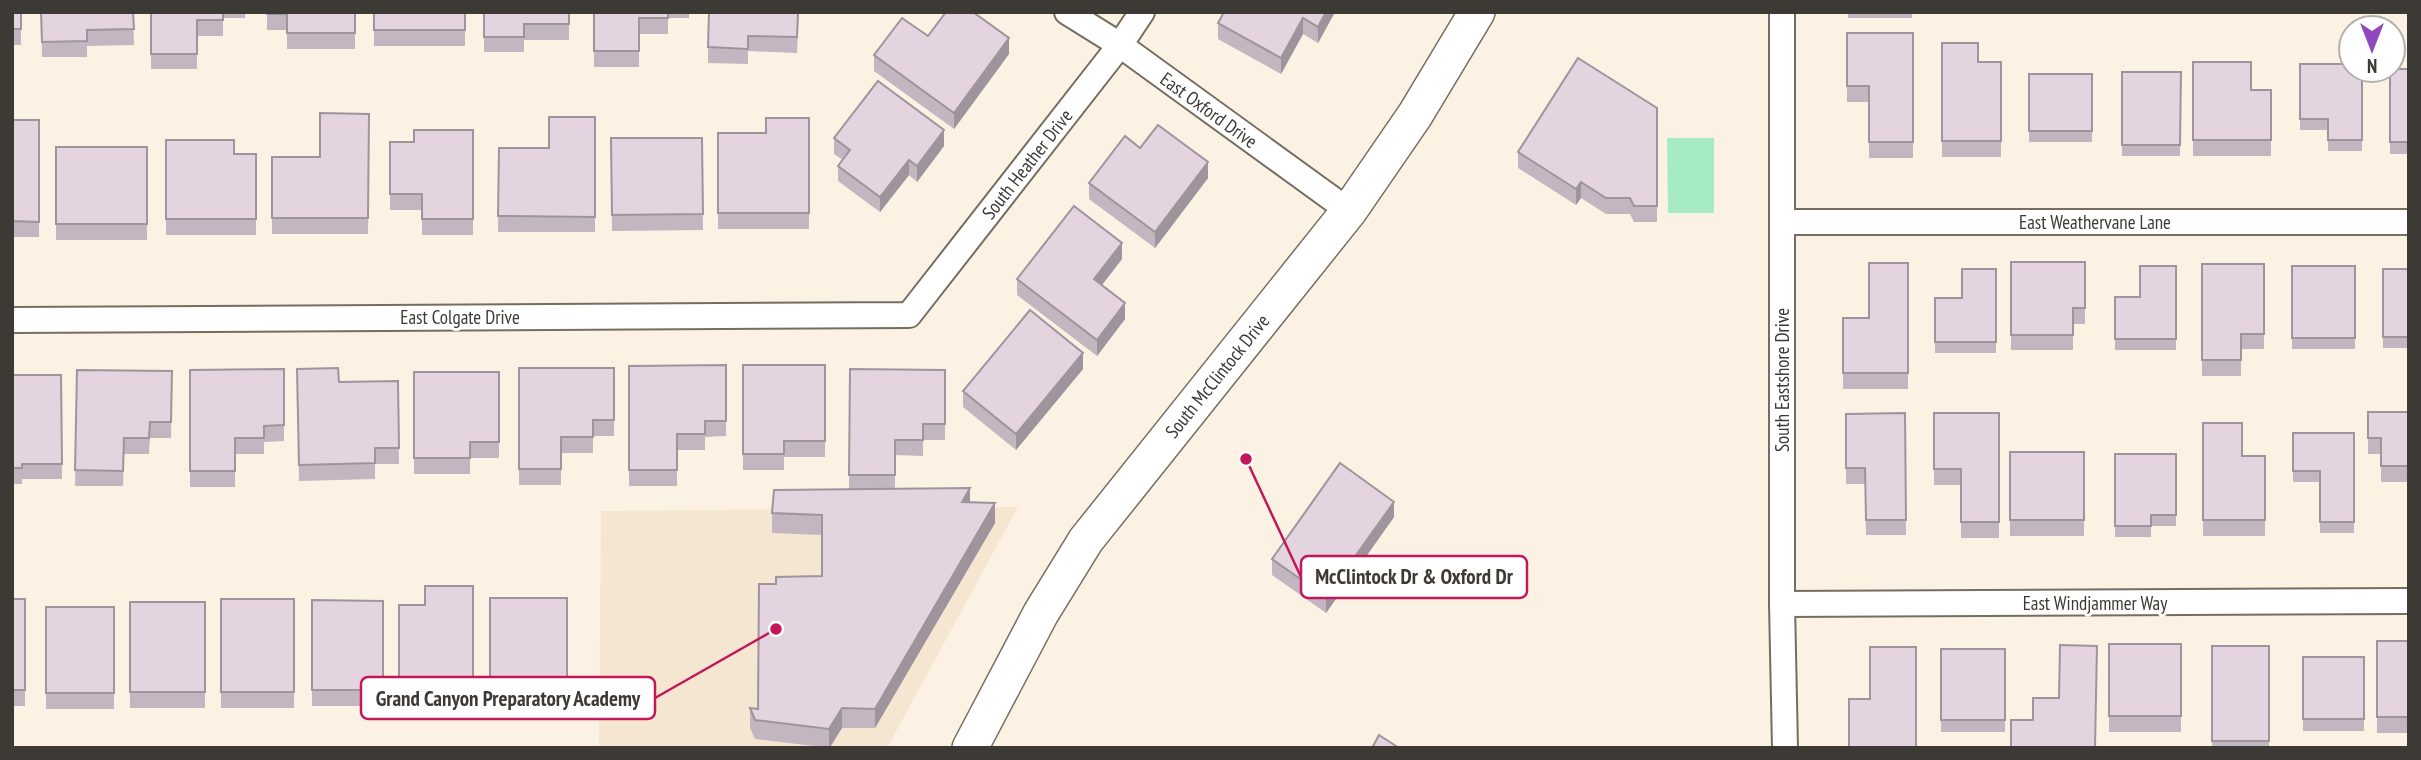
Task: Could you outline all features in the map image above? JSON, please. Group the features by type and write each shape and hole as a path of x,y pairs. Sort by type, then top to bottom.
{"main road":[{"name":"South McClintock Drive","path":"970,748 1041,613 1086,540 1349,211 1415,115 1477,12"}],"street":[{"name":"East Oxford Drive","path":"1066,12 1120,46 1349,211"},
{"name":"South Heather Drive","path":"909,315 1120,46 1142,12"},
{"name":"South Eastshore Drive","path":"1782,12 1782,604 1785,748"},
{"name":"East Weathervane Lane","path":"1782,222 2409,222"},
{"name":"East Colgate Drive","path":"12,320 909,315"},
{"name":"East Windjammer Way","path":"1782,604 2409,601"}],"shaded area":[{"path":"1018,507 887,748 599,748 601,511"}],"green space":[{"path":"1667,138 1714,138 1714,213 1668,213"}],"building":[{"path":"12,12 21,12 21,29 12,29"},
{"path":"41,12 133,12 134,29 87,30 87,41 42,42"},
{"path":"151,12 223,12 223,20 197,20 197,54 151,54"},
{"path":"267,12 355,12 355,33 287,33 287,14"},
{"path":"374,12 465,12 465,30 374,30"},
{"path":"484,12 569,12 569,24 524,24 524,37 484,37"},
{"path":"594,12 668,12 668,18 639,18 639,51 594,51"},
{"path":"709,12 798,12 797,37 748,36 748,49 708,47"},
{"path":"946,12 973,12 1009,38 954,113 874,55 902,18 928,36"},
{"path":"1224,12 1326,12 1318,27 1303,18 1281,58 1218,23"},
{"path":"1847,33 1913,33 1913,142 1869,142 1869,86 1847,86"},
{"path":"1942,43 1978,43 1978,62 2001,62 2001,141 1942,141"},
{"path":"1578,58 1657,108 1657,206 1634,206 1630,198 1606,198 1581,182 1576,189 1518,152"},
{"path":"2193,62 2251,62 2251,90 2271,90 2271,140 2193,140"},
{"path":"2300,64 2337,64 2337,84 2362,84 2362,140 2328,140 2328,119 2300,119"},
{"path":"2409,69 2409,142 2390,142 2390,84 2407,84"},
{"path":"2122,72 2181,72 2180,145 2122,145"},
{"path":"2029,74 2092,74 2092,131 2029,131"},
{"path":"878,81 944,130 917,166 909,160 880,197 838,166 850,150 834,138"},
{"path":"320,113 369,114 368,218 272,218 272,157 320,157"},
{"path":"549,117 595,117 595,217 498,216 499,148 549,148"},
{"path":"766,118 809,118 809,213 718,213 718,133 766,133"},
{"path":"12,120 39,120 39,222 12,221"},
{"path":"1158,125 1208,162 1155,232 1089,183 1125,136 1140,148"},
{"path":"414,130 473,130 473,219 422,219 422,194 390,194 390,142 414,142"},
{"path":"611,138 702,138 703,214 612,215"},
{"path":"166,140 234,140 234,154 256,154 256,219 166,219"},
{"path":"56,147 147,147 147,224 56,224"},
{"path":"1074,206 1122,243 1094,279 1125,303 1097,340 1017,279"},
{"path":"2011,262 2085,262 2085,308 2073,308 2073,335 2011,335"},
{"path":"1869,263 1908,263 1908,373 1843,373 1843,318 1869,318"},
{"path":"2202,264 2264,264 2264,334 2241,334 2241,360 2202,360"},
{"path":"2140,266 2176,266 2176,339 2115,339 2115,297 2140,297"},
{"path":"2292,266 2355,266 2355,338 2292,338"},
{"path":"1962,269 1996,269 1996,342 1935,342 1935,298 1962,298"},
{"path":"2383,269 2409,269 2409,337 2383,337"},
{"path":"1030,310 1083,353 1016,434 963,391"},
{"path":"726,365 726,421 705,421 705,434 677,434 677,470 629,470 629,366"},
{"path":"743,365 825,365 825,441 784,441 784,454 743,454"},
{"path":"338,368 339,382 398,381 399,448 375,448 375,463 299,465 297,369"},
{"path":"519,368 614,368 614,420 593,420 593,437 561,437 561,469 519,469"},
{"path":"284,369 284,425 264,426 264,438 235,438 235,471 190,471 190,370"},
{"path":"850,369 945,370 945,424 923,424 923,440 895,440 895,475 849,475"},
{"path":"77,370 172,371 171,422 150,422 149,438 124,438 123,471 75,470"},
{"path":"414,372 499,372 499,442 470,442 470,458 414,458"},
{"path":"12,375 61,375 62,464 22,464 22,468 12,468"},
{"path":"2368,412 2409,412 2409,466 2381,466 2381,438 2368,438"},
{"path":"1905,413 1906,520 1866,520 1865,468 1846,468 1846,414"},
{"path":"1934,413 1999,413 1999,522 1961,522 1961,469 1934,469"},
{"path":"2203,423 2242,423 2242,456 2265,456 2265,520 2203,520"},
{"path":"2293,433 2354,433 2354,522 2320,522 2320,471 2293,471"},
{"path":"2010,452 2084,452 2084,520 2010,520"},
{"path":"2115,454 2176,454 2176,515 2151,515 2151,526 2115,526"},
{"path":"1340,463 1394,502 1326,597 1272,559"},
{"path":"970,488 962,502 995,503 875,709 842,708 829,729 755,720 750,708 758,709 759,584 776,584 776,577 822,576 822,515 772,513 774,490"},
{"path":"425,586 473,586 473,690 399,690 399,605 425,605"},
{"path":"490,598 567,598 567,689 490,689"},
{"path":"12,599 25,599 25,690 12,690"},
{"path":"221,599 294,599 294,692 221,692"},
{"path":"312,600 383,601 383,690 312,690"},
{"path":"130,602 205,602 205,692 130,692"},
{"path":"46,607 114,607 114,693 46,693"},
{"path":"2377,641 2409,641 2409,717 2377,717"},
{"path":"2109,644 2181,644 2181,716 2109,716"},
{"path":"2060,645 2097,646 2095,748 2011,748 2011,720 2033,720 2033,698 2059,698"},
{"path":"2212,646 2269,646 2269,741 2212,741"},
{"path":"1870,647 1916,647 1916,748 1849,748 1849,699 1870,699"},
{"path":"1941,649 2005,649 2005,720 1941,720"},
{"path":"2303,657 2364,657 2364,719 2303,719"},
{"path":"1379,735 1399,748 1372,748"}],"place":[{"name":"McClintock Dr & Oxford Dr","path":"1246,459"},
{"name":"Grand Canyon Preparatory Academy","path":"776,629"}]}
